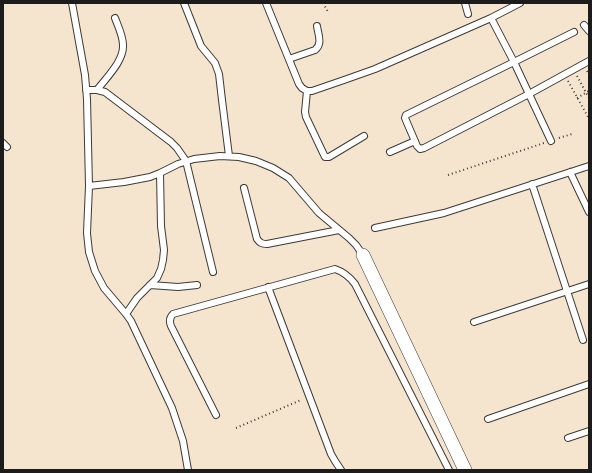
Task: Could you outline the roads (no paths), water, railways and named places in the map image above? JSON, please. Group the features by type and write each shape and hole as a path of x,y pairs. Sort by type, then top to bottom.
{"street":[{"path":"363,255 465,470"}],"lane":[{"path":"72,3 85,75 89,186 87,233 90,252 95,271 104,288 126,314 136,331 172,408 183,441 188,470"},
{"path":"184,3 201,46 215,63 219,74 229,156"},
{"path":"266,3 299,84 307,91 317,90 374,69 491,18 520,3"},
{"path":"465,3 468,14"},
{"path":"97,90 119,61 122,53 122,37 115,18"},
{"path":"491,18 552,141"},
{"path":"584,25 589,31"},
{"path":"289,59 318,48 320,41 317,26"},
{"path":"574,32 406,115 405,118 415,141 420,149 424,148 529,94 589,61"},
{"path":"86,90 105,92 171,142 182,154 186,161 213,272"},
{"path":"307,91 306,117 325,157 329,157 364,136"},
{"path":"390,152 415,141"},
{"path":"89,186 150,177 194,159 229,156 256,161 273,168 289,178 319,213 352,242 363,255"},
{"path":"375,228 444,213 589,166"},
{"path":"570,172 589,212"},
{"path":"126,314 137,298 157,278 162,269 164,250 160,174"},
{"path":"532,184 583,340"},
{"path":"244,188 257,239 263,244 339,230"},
{"path":"216,415 171,326 170,319 173,314 335,269 349,276 355,284 449,470"},
{"path":"474,322 589,284"},
{"path":"150,285 178,287 197,286"},
{"path":"268,287 331,454 341,470"},
{"path":"488,419 589,384"},
{"path":"568,438 589,431"}]}
